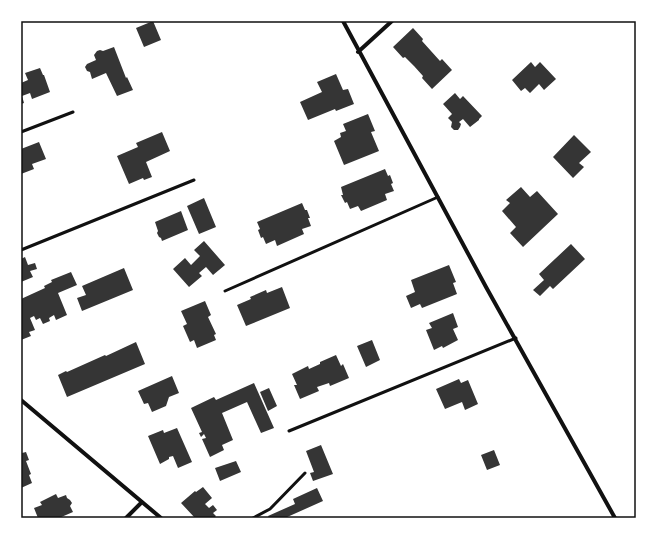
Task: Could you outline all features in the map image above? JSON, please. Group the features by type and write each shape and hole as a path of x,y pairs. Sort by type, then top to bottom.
{"street":[{"path":"343,21 358,52 615,518"},
{"path":"358,52 392,21"},
{"path":"21,400 160,518"},
{"path":"126,518 142,502"}],"lane":[{"path":"21,132 73,112"},
{"path":"21,250 194,180"},
{"path":"225,290 438,197"},
{"path":"289,431 516,338"},
{"path":"253,518 270,509 305,473"}],"building":[{"path":"153,21 161,40 144,47 136,28"},
{"path":"413,28 423,39 422,41 440,61 442,59 452,70 432,89 414,66 405,57 403,58 393,47"},
{"path":"114,47 126,78 127,77 133,90 117,96 106,73 92,79 90,72 87,71 85,67 87,64 96,60 94,55 97,51 103,51"},
{"path":"531,62 535,67 540,62 556,79 544,90 539,84 530,93 525,88 521,91 512,80"},
{"path":"40,68 50,92 32,99 30,93 22,96 24,103 21,104 21,83 28,80 25,73"},
{"path":"336,74 343,90 348,89 354,104 336,111 335,109 308,120 300,102 322,92 317,82"},
{"path":"455,93 460,99 463,96 482,116 470,127 463,119 459,122 461,124 458,130 454,130 451,127 452,122 448,118 452,114 443,104"},
{"path":"368,114 375,131 371,132 379,151 344,165 334,141 341,137 340,133 346,131 343,124"},
{"path":"162,132 170,151 146,162 152,177 144,180 143,178 129,184 117,156 138,147 136,143"},
{"path":"574,135 591,152 579,163 584,167 573,178 553,157"},
{"path":"39,142 46,159 32,164 34,169 21,174 21,149"},
{"path":"385,169 388,176 390,175 393,183 391,184 394,191 385,194 387,200 361,211 358,206 350,209 347,202 345,203 341,195 343,195 341,187"},
{"path":"521,187 530,197 537,191 558,214 523,247 510,233 516,227 502,211 510,203 506,200"},
{"path":"204,198 216,227 199,234 187,206"},
{"path":"302,203 305,210 307,210 311,226 302,229 304,234 277,246 275,240 266,244 263,237 261,238 258,230 260,229 257,222"},
{"path":"181,211 188,230 162,241 157,233 158,231 155,222"},
{"path":"204,241 225,265 213,275 206,267 199,273 202,276 189,287 173,269 185,258 191,265 200,256 194,250"},
{"path":"571,244 585,259 553,289 550,286 540,296 533,290 544,280 539,274"},
{"path":"25,257 28,265 35,263 37,269 30,271 33,277 21,282 21,259"},
{"path":"449,265 456,282 453,283 457,294 422,308 420,304 411,308 406,296 415,292 411,280"},
{"path":"124,268 133,290 82,311 77,298 86,295 82,286"},
{"path":"71,272 77,285 58,293 67,315 56,320 54,315 49,318 50,321 43,324 40,318 36,320 34,316 30,318 35,330 29,332 31,336 21,340 21,299 45,288 44,286 52,282 51,280"},
{"path":"282,287 290,308 246,326 237,305 266,290 267,293"},
{"path":"205,301 211,315 208,317 216,334 214,335 216,340 197,348 194,340 190,342 183,326 187,324 181,311"},
{"path":"453,313 458,327 453,329 458,340 443,348 442,346 434,350 426,330 432,328 429,323"},
{"path":"372,340 380,360 366,367 357,346"},
{"path":"136,342 145,364 67,397 58,375 105,355 106,356"},
{"path":"336,355 341,366 343,364 349,378 330,386 329,383 317,387 319,391 300,399 294,385 297,385 292,374 308,366 309,369"},
{"path":"172,376 179,393 169,397 166,406 152,412 148,403 144,404 138,391"},
{"path":"459,379 461,383 468,380 478,404 465,410 462,402 445,409 436,389"},
{"path":"254,383 274,428 261,433 247,402 222,413 233,440 222,445 224,450 210,457 202,439 206,438 204,434 201,437 199,433 202,432 191,408 214,397 216,400"},
{"path":"269,388 277,406 268,411 260,392"},
{"path":"177,428 192,462 178,468 173,456 169,457 169,459 160,464 148,436 163,430 164,433"},
{"path":"321,445 333,474 313,481 310,473 314,472 306,451"},
{"path":"21,450 22,453 26,452 29,460 26,461 31,474 29,475 32,483 21,488"},
{"path":"494,450 500,465 487,470 481,455"},
{"path":"236,461 241,472 220,481 215,468"},
{"path":"203,487 212,498 205,504 209,508 213,505 217,510 213,513 216,516 214,518 195,518 181,503 195,491 196,492"},
{"path":"317,488 323,501 285,518 269,518 268,516 295,504 293,499"},
{"path":"56,494 58,498 66,495 72,503 70,506 73,512 59,518 38,518 34,508 42,505 40,502"}]}
